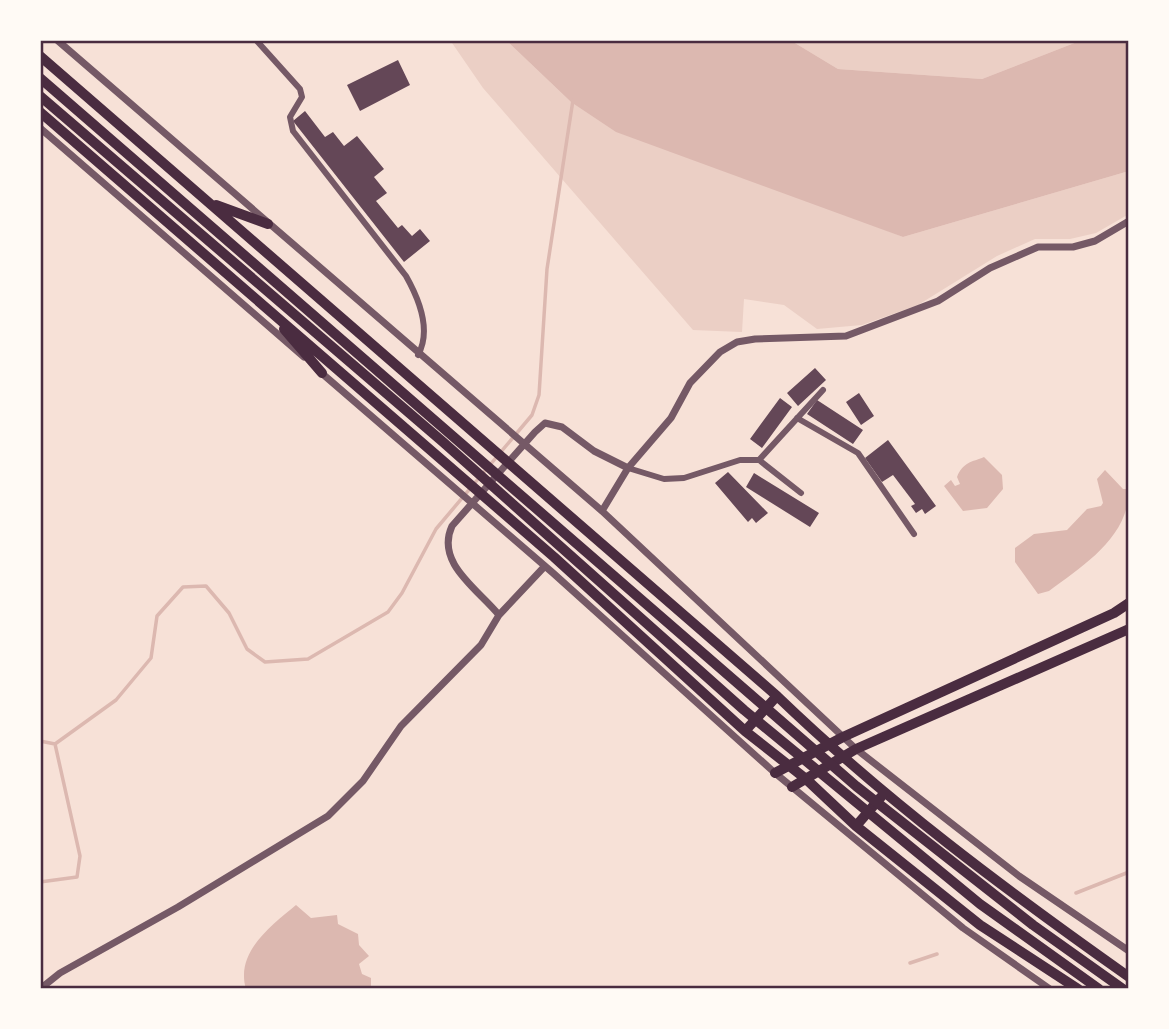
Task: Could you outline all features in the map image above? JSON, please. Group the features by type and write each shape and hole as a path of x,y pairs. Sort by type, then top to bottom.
{"main road":[{"path":"40,56 777,696 841,758 996,883 1129,977"},
{"path":"40,78 856,786 1033,925 1123,989"},
{"path":"40,96 443,442 744,710 980,904 1099,989"},
{"path":"40,112 554,557 745,731 790,765 856,826 980,925 1078,989"},
{"path":"209,203 268,224"},
{"path":"261,302 322,373"},
{"path":"775,773 843,737 1114,613 1129,603"},
{"path":"792,787 856,750 1129,629"},
{"path":"745,731 777,696"},
{"path":"856,826 884,794"}],"street":[{"path":"57,40 418,355 602,511 856,750 1019,876 1129,951"},
{"path":"256,40 300,89 302,97 290,117 293,131 407,276 420,302 423,346 418,355"},
{"path":"40,128 545,566 775,773 963,928 1050,989"},
{"path":"602,511 628,468 671,418 690,383 720,352 737,342 846,336 938,301 990,268 1038,247 1073,247 1095,241 1129,221"},
{"path":"759,460 823,390"},
{"path":"797,418 858,453 914,534"},
{"path":"499,615 457,569 447,549 446,538 452,526 488,484 545,423 562,427 594,451 628,468 664,480 684,478 740,460 759,460 801,493"},
{"path":"40,989 60,972 178,907 328,816 363,780 401,726 481,645 499,615 545,566"}],"shaded area":[{"path":"450,40 506,40 571,102 903,237 1129,171 1129,214 1096,233 1070,239 1035,239 997,256 918,305 862,325 817,329 784,305 744,299 742,332 693,330 483,88"},
{"path":"506,40 790,40 838,69 982,79 1082,40 1129,40 1129,171 903,237 616,132 571,102"},
{"path":"790,40 1082,40 982,79 838,69"},
{"path":"984,457 1002,475 1003,489 987,508 963,511 944,486 951,480 955,486 960,484 957,477 962,468"},
{"path":"1105,470 1123,489 1129,489 1121,522 1113,536 1090,560 1049,591 1038,594 1015,562 1015,548 1034,534 1067,530 1087,509 1101,506 1103,503 1097,479"},
{"path":"296,905 311,918 337,915 338,924 358,934 359,945 369,956 359,964 362,974 371,978 371,988 246,989 244,976 250,952 266,931"}],"building":[{"path":"398,60 410,85 360,111 347,85"},
{"path":"305,111 325,137 333,132 344,146 357,136 384,169 374,177 387,193 376,201 398,228 402,225 412,236 420,229 430,241 404,262 293,121"},
{"path":"815,368 826,380 798,406 787,393"},
{"path":"859,393 874,416 861,425 846,402"},
{"path":"780,398 792,407 762,448 750,439"},
{"path":"817,400 863,430 853,444 807,414"},
{"path":"888,440 936,506 925,514 922,509 916,513 911,506 915,504 893,475 882,482 865,458"},
{"path":"728,472 768,513 756,523 752,518 748,522 715,483"},
{"path":"754,473 819,513 810,527 746,487"}],"waterway":[{"path":"40,741 55,744 116,700 151,658 157,616 183,587 206,586 229,613 247,649 265,662 308,659 388,612 402,593 436,529 532,415 539,395 547,269 573,100"},
{"path":"40,882 77,877 80,856 55,744"},
{"path":"1076,893 1129,872"},
{"path":"910,963 937,954"}]}
